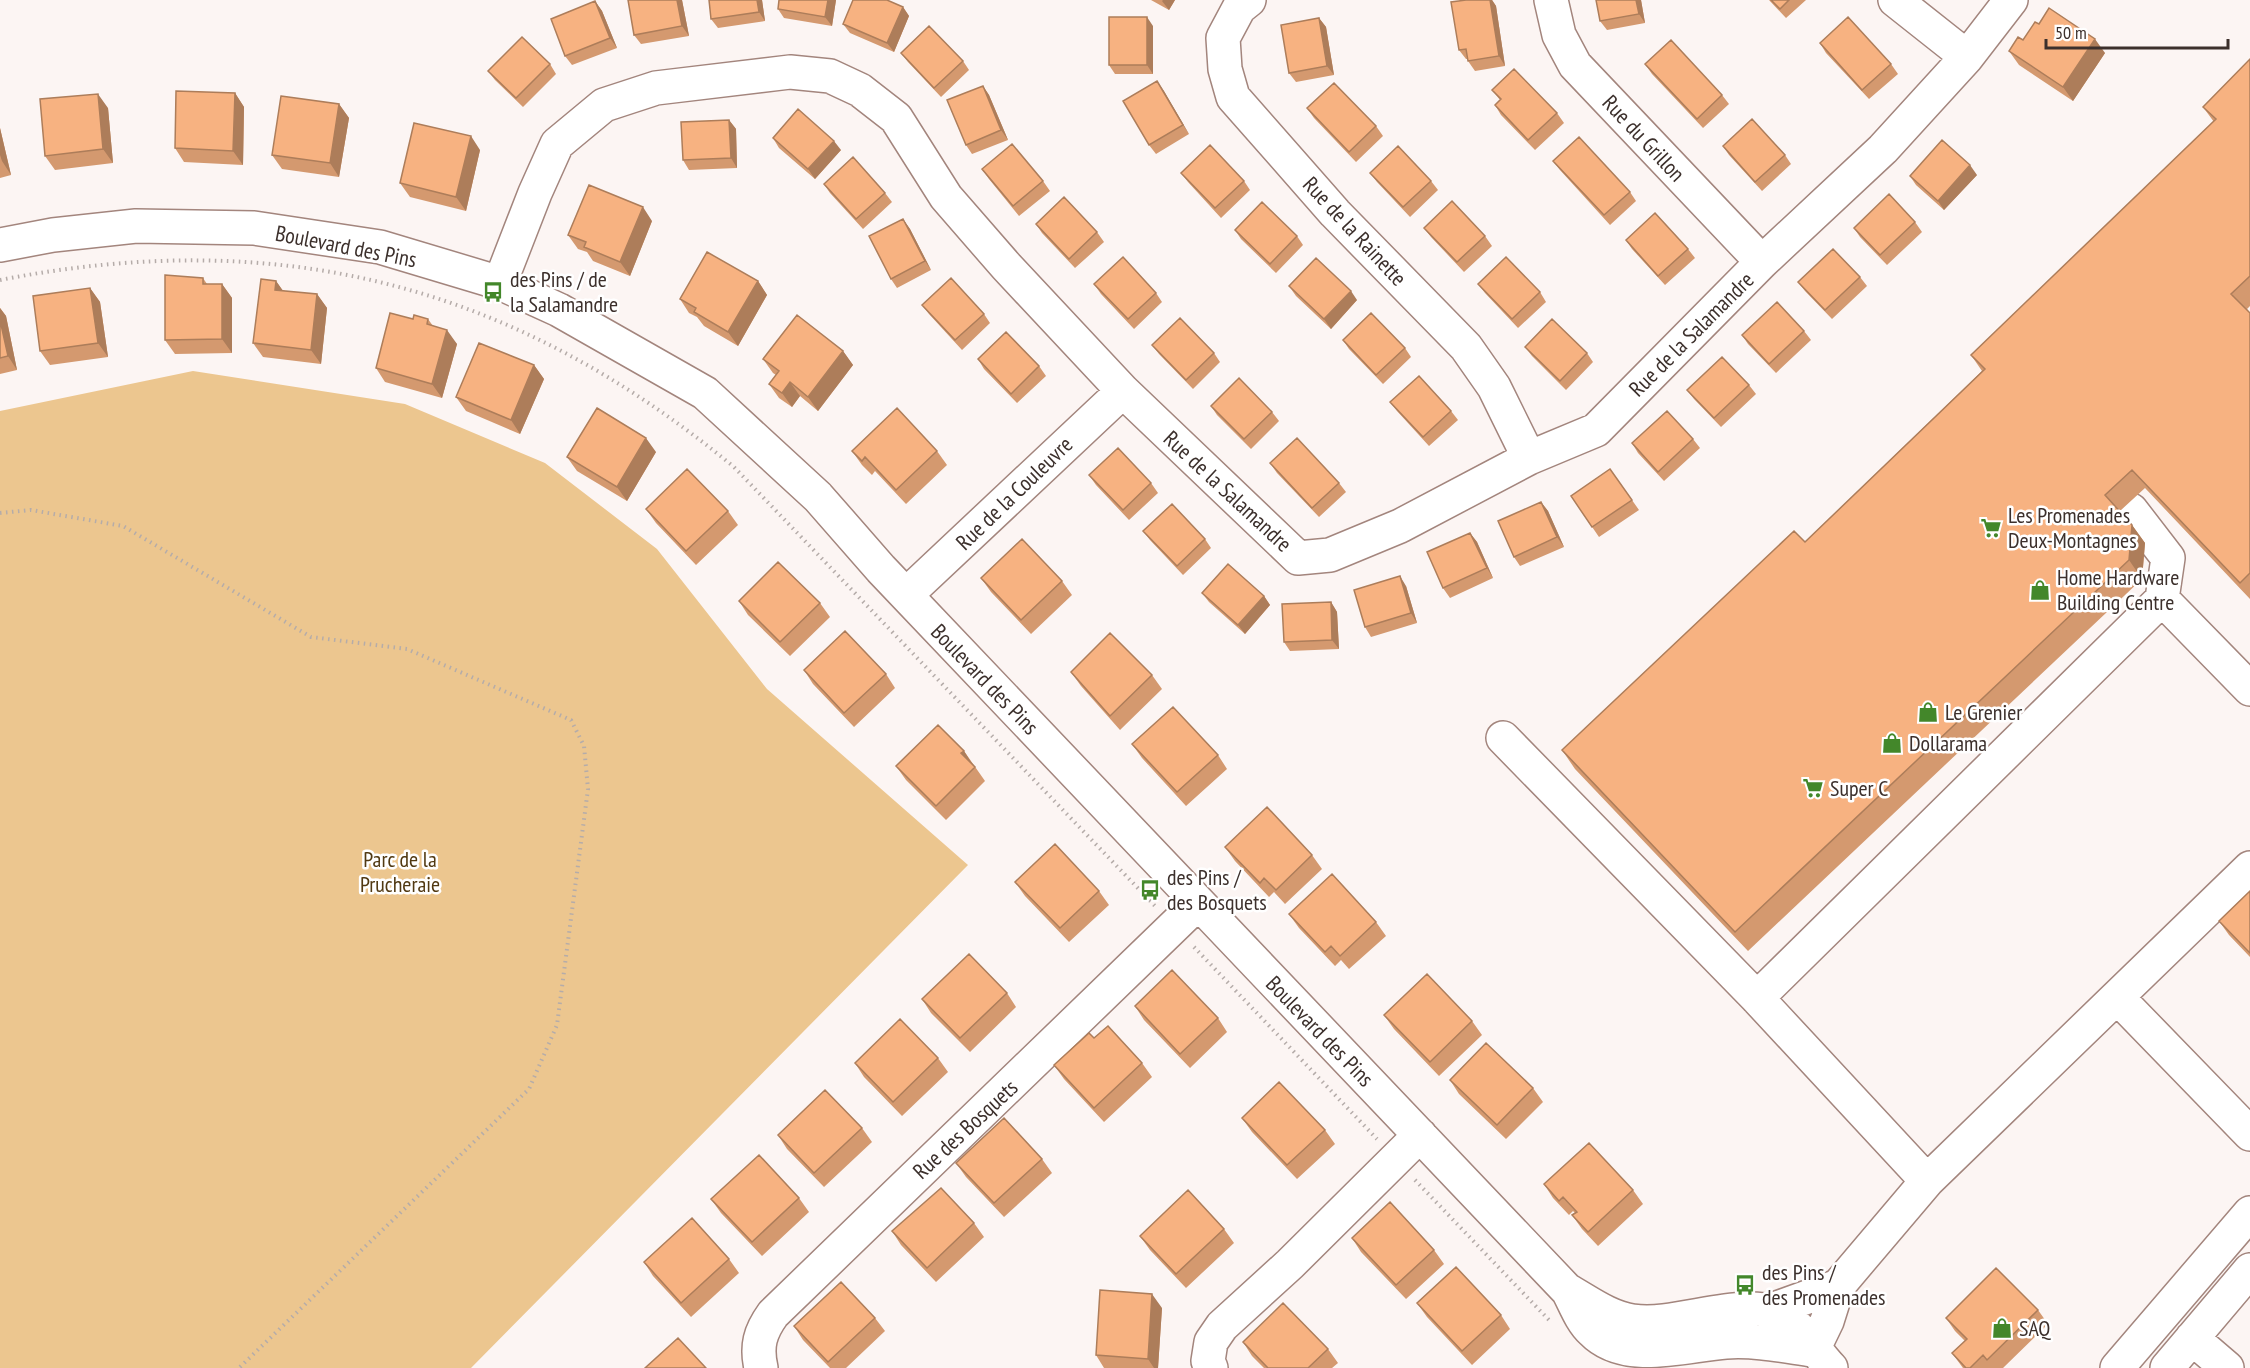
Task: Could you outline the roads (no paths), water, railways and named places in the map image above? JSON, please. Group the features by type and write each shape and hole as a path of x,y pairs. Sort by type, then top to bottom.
{"street":[{"name":"Rue de la Rainette","path":"1249,0 1239,8 1223,38 1225,69 1233,97 1335,213 1466,347 1494,387 1529,458"},
{"name":"Rue du Grillon","path":"1551,0 1559,35 1575,66 1762,262"},
{"path":"1895,0 1967,57"},
{"name":"Rue de la Salamandre","path":"500,283 557,144 604,105 656,88 790,72 830,76 860,90 897,118 946,197 1122,391 1298,558 1330,555 1400,526 1529,458 1596,429 1762,262 1883,149 1967,57 2011,0"},
{"name":"Boulevard des Pins","path":"0,245 53,235 136,226 254,228 380,248 500,283 559,310 705,393 819,497 906,595 1567,1290 1615,1316 1633,1321 1653,1322 1738,1311 1769,1311 1796,1324 1824,1362"},
{"name":"Rue de la Couleuvre","path":"906,595 1122,391"},
{"path":"1757,998 2162,599 2168,558 2131,510"},
{"path":"2162,599 2250,689"},
{"path":"1503,738 1757,998 1927,1181"},
{"path":"1567,1290 1592,1331 1609,1342 1623,1347 1652,1350 1742,1342 1824,1362 1827,1321 1838,1286 1927,1181 2250,868"},
{"name":"Rue des Bosquets","path":"761,1368 757,1352 762,1330 773,1314 1198,903"},
{"path":"2117,997 2250,1134"},
{"path":"1211,1368 1208,1360 1211,1342 1222,1326 1290,1264 1420,1135"},
{"path":"2117,1368 2250,1213"},
{"path":"2167,1368 2250,1270"},
{"path":"1769,1311 1838,1286"},
{"path":"2192,1338 2227,1368"}],"place":[{"name":"des Pins / de la Salamandre","path":"493,292"},
{"name":"Les Promenades Deux-Montagnes","path":"1991,528"},
{"name":"Home Hardware Building Centre","path":"2040,590"},
{"name":"Le Grenier","path":"1928,712"},
{"name":"Dollarama","path":"1892,743"},
{"name":"Super C","path":"1813,788"},
{"name":"des Pins / des Bosquets","path":"1150,890"},
{"name":"des Pins / des Promenades","path":"1745,1285"},
{"name":"SAQ","path":"2002,1328"}],"park label":[{"name":"Parc de la Prucheraie","path":"400,872"}]}
